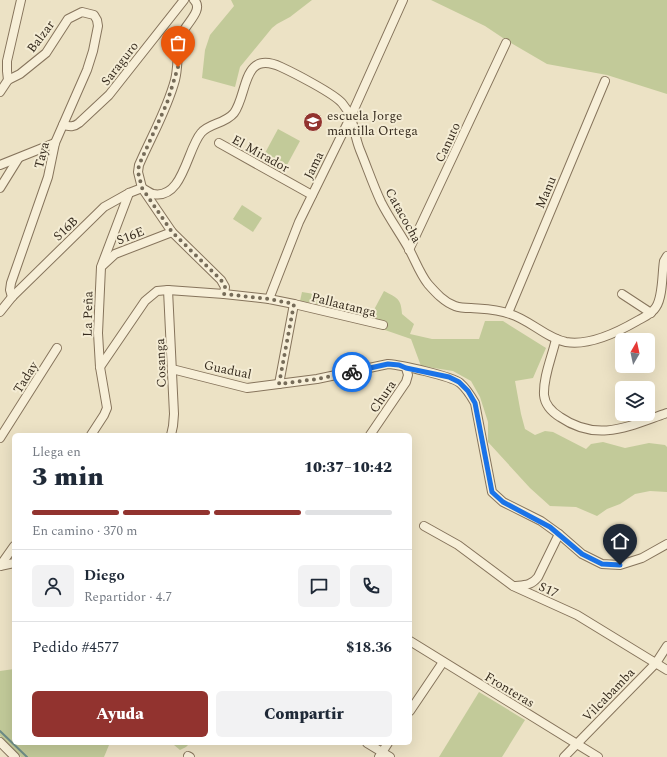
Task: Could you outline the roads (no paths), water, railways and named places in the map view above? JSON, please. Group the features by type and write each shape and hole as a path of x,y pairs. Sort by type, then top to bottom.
{"street":[{"path":"8,80 7,61 21,0"},
{"name":"Saraguro","path":"63,125 69,127 75,126 109,95 184,0"},
{"path":"194,0 197,2 197,11 183,31 180,39 178,67 173,86 167,103 139,165 138,172 142,188 172,232 221,280 225,287 224,294"},
{"name":"Jama","path":"269,299 312,195 351,116 403,0"},
{"name":"Balzar","path":"0,92 8,80 20,74 40,57 53,42 68,19 82,12"},
{"name":"Taya","path":"12,297 10,290 11,283 48,177 55,144 87,70 93,51 98,20 94,15 82,12"},
{"name":"Canuto","path":"409,250 506,43"},
{"name":"Catacocha","path":"142,188 153,194 161,194 170,190 176,184 185,169 200,134 206,128 228,118 235,112 249,72 257,65 268,63 280,66 329,93 341,102 351,116 358,144 381,202 427,282 440,297 456,307 508,313 520,318 556,339"},
{"name":"Manu","path":"508,313 605,81"},
{"name":"El Mirador","path":"219,143 312,195"},
{"path":"0,165 55,144"},
{"path":"0,188 18,159"},
{"name":"S16B","path":"12,297 104,207 129,192 142,188"},
{"name":"La Peña","path":"91,433 107,408 100,367 98,333 101,267 129,192"},
{"name":"S16E","path":"101,267 114,254 172,232"},
{"path":"667,256 664,261 660,295 657,306 651,313 617,332 600,338 583,342 568,342 556,339 545,383 544,397 551,411 564,420 580,427 598,432 615,430 667,413"},
{"name":"Pallaatanga","path":"100,367 145,301 157,291 168,290 269,299 383,325"},
{"name":"Cosanga","path":"168,290 172,369 173,426 171,433"},
{"path":"622,294 651,313"},
{"path":"0,312 12,297"},
{"path":"279,384 294,304"},
{"name":"Taday","path":"0,438 57,348"},
{"name":"Guadual","path":"172,369 247,388 317,379 388,364 399,365 406,368 449,377 459,382 468,391 475,403 492,492 503,502 541,521 582,554 602,564 620,565 642,558 667,544"},
{"name":"Chura","path":"371,433 406,382 408,375 406,368"},
{"name":"S17","path":"424,526 458,545 513,586 577,615 667,670"},
{"path":"513,586 530,584 534,582 538,577 559,534"},
{"path":"0,566 12,549"},
{"path":"0,566 12,563"},
{"name":"Fronteras","path":"412,642 598,757"},
{"name":"Vilcabamba","path":"564,757 656,663 667,646"},
{"path":"412,708 443,662"},
{"path":"0,742 15,757"},
{"path":"369,745 381,755 390,757"},
{"path":"381,755 387,745"}],"waterway":[{"path":"0,731 12,743"},
{"path":"15,745 27,757"}],"place":[{"name":"escuela Jorge mantilla Ortega","path":"313,122"}]}
